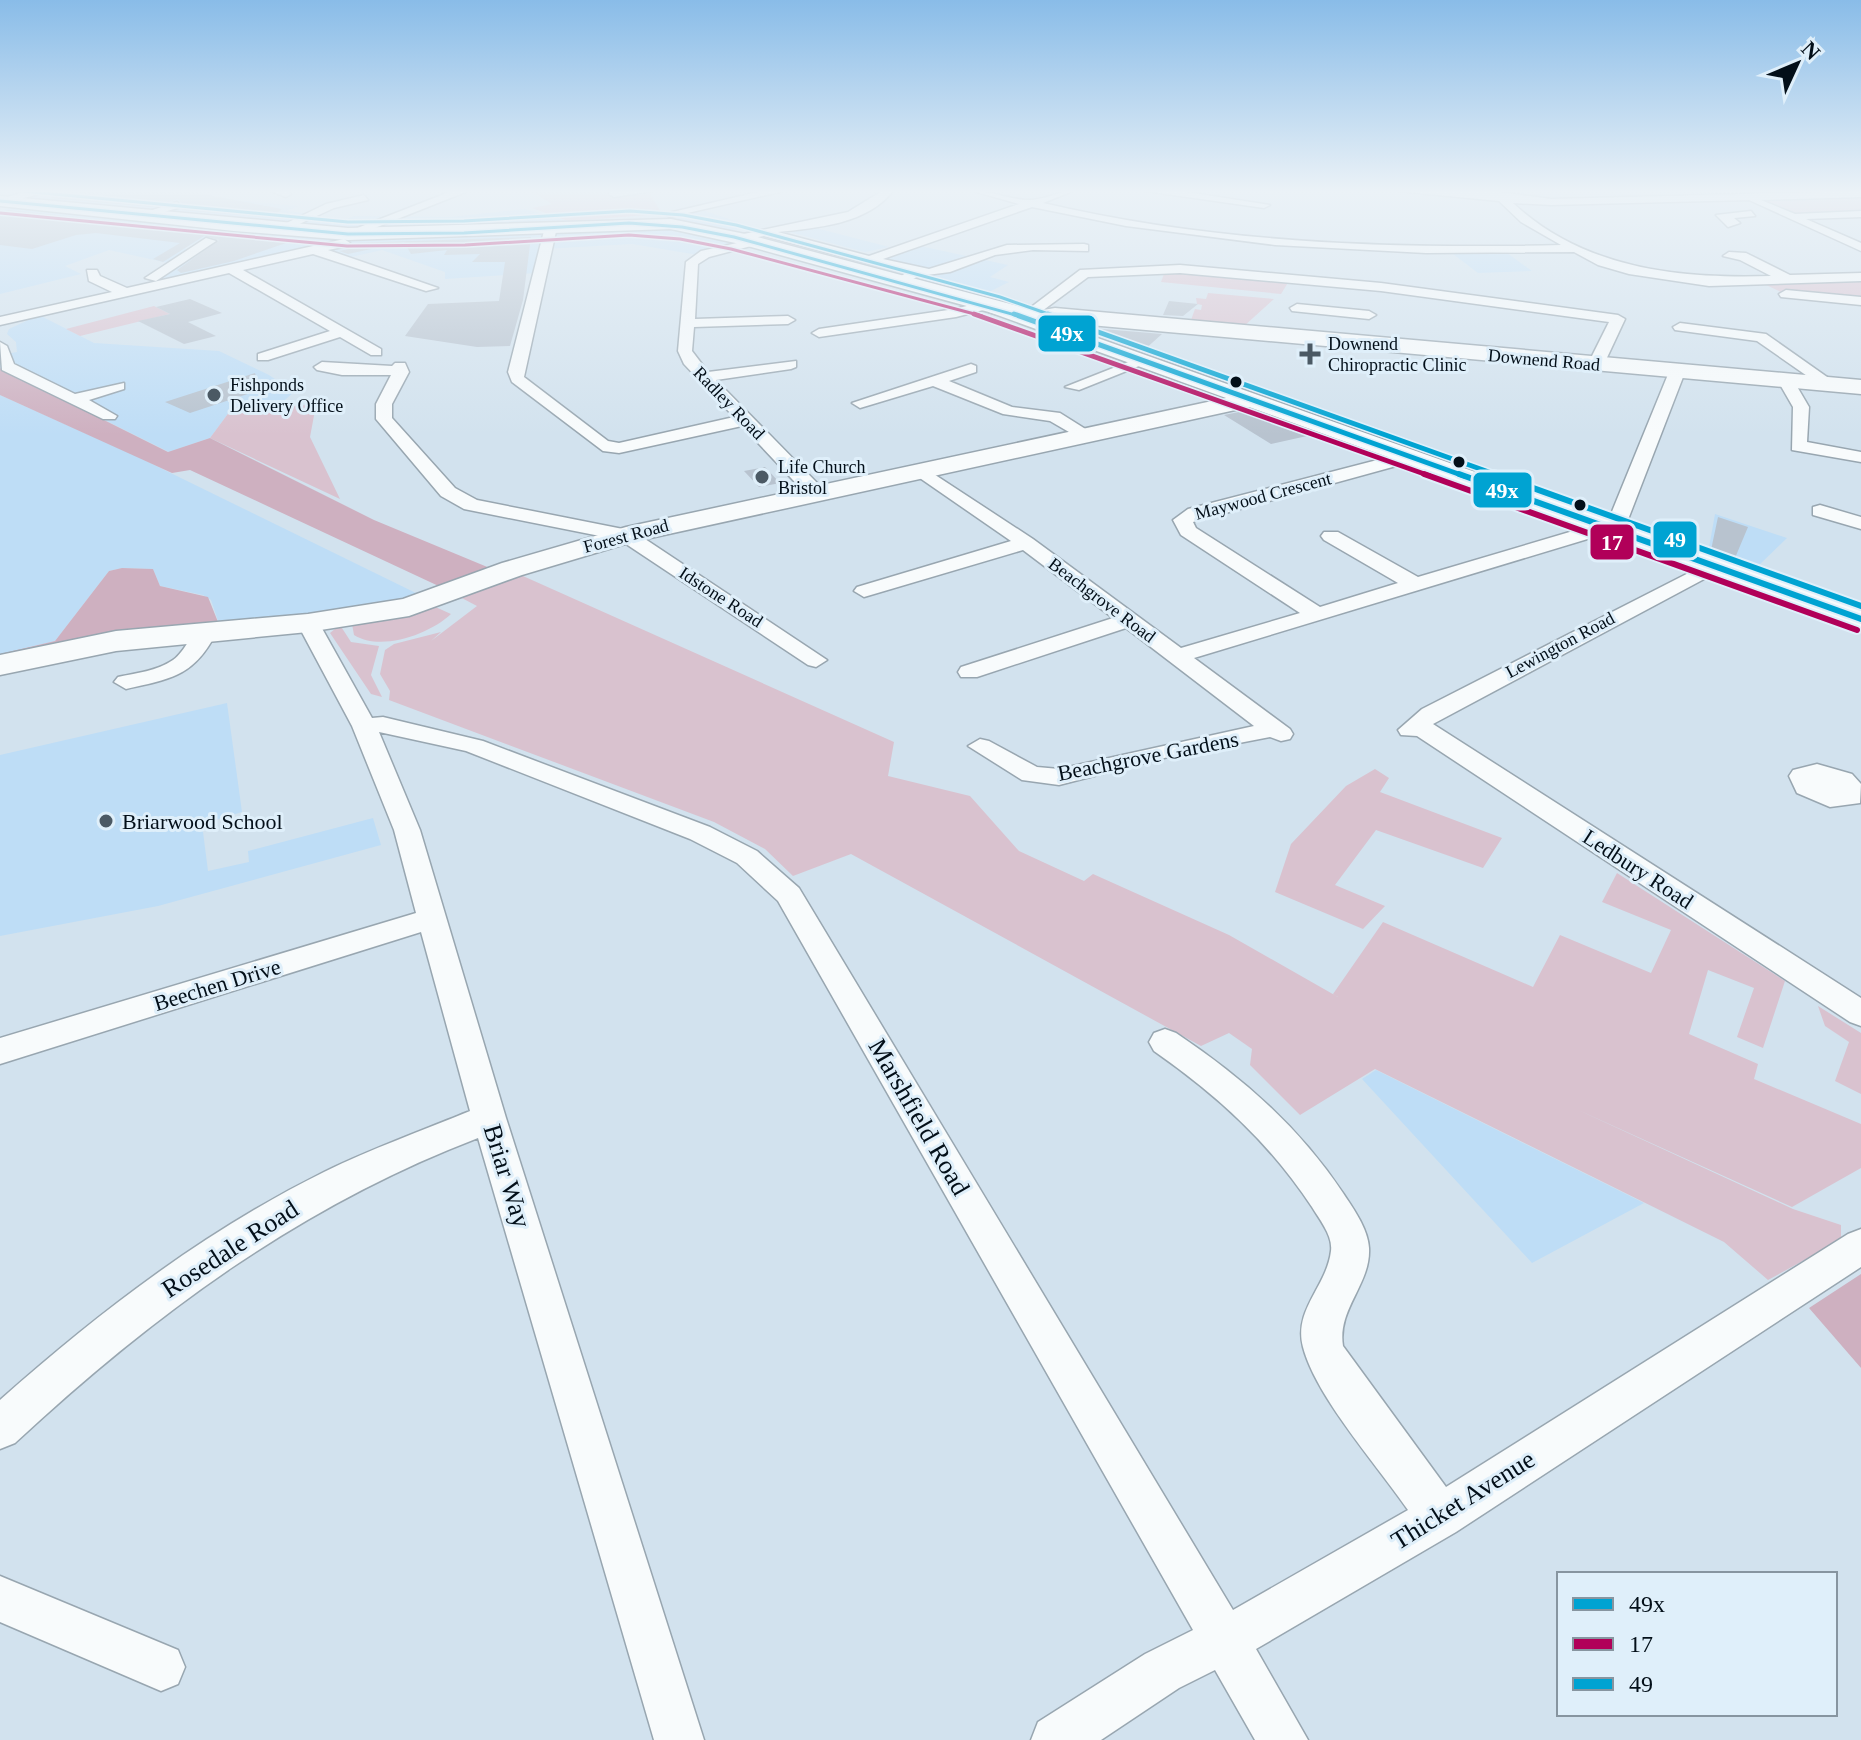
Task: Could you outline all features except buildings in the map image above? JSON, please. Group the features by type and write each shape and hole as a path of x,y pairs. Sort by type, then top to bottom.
{"main road":[{"name":"Downend Road","path":"889,272 991,306 1039,318 1861,387"},
{"path":"1039,318 1146,360 1861,619"},
{"name":"Forest Road","path":"0,665 116,641 308,623 425,603 457,588 626,535 1254,399"}],"street":[{"path":"149,287 143,283 160,272"},
{"path":"0,324 215,272"},
{"path":"241,272 376,352"},
{"path":"384,272 432,287"},
{"path":"546,272 516,372 517,379 603,446 619,448 745,420"},
{"name":"Radley Road","path":"691,272 685,351 703,377 815,492"},
{"path":"899,272 909,277 944,272"},
{"path":"1039,318 1075,277 1096,272"},
{"path":"1245,272 1618,319 1596,364"},
{"path":"1642,272 1709,282 1861,277"},
{"path":"1773,272 1789,280"},
{"path":"92,273 94,278 124,292"},
{"path":"1752,282 1782,294 1861,301"},
{"path":"1357,343 1381,287"},
{"path":"819,333 991,306"},
{"path":"1297,308 1369,315"},
{"path":"688,323 788,320"},
{"path":"1691,326 1761,337 1780,334"},
{"path":"263,357 342,332"},
{"path":"1761,337 1829,384"},
{"path":"1,346 7,367 109,416"},
{"path":"1073,387 1146,360"},
{"path":"703,377 791,364"},
{"path":"322,367 341,372 372,368 400,369 384,404 384,419 448,492 471,505 626,535"},
{"path":"860,403 971,369"},
{"path":"1178,656 1607,527 1619,517 1677,372"},
{"path":"936,381 1009,411 1054,417 1087,435"},
{"path":"1786,381 1801,407 1798,446 1859,457"},
{"path":"75,399 118,386"},
{"name":"Maywood Crescent","path":"1318,615 1188,531 1183,520 1195,513 1412,456"},
{"name":"Beachgrove Road","path":"920,470 1026,543 1278,732"},
{"path":"1820,511 1861,523"},
{"name":"Idstone Road","path":"626,535 816,660"},
{"path":"1331,536 1416,585"},
{"path":"864,591 1026,543"},
{"name":"Lewington Road","path":"1413,727 1714,566"},
{"path":"969,672 1129,620"},
{"name":"Briar Way","path":"308,623 364,726 404,822 489,1118 679,1740"},
{"path":"126,682 174,670 193,657 204,635"},
{"name":"Marshfield Road","path":"364,726 383,724 474,746 700,833 747,857 789,895 1283,1740"},
{"name":"Ledbury Road","path":"1413,727 1861,1014"},
{"name":"Beachgrove Gardens","path":"980,746 1031,774 1059,777 1172,749 1278,732"},
{"name":"Beechen Drive","path":"0,1051 434,918"},
{"path":"1165,1042 1208,1071 1256,1111 1337,1213 1350,1244 1348,1265 1324,1311 1319,1341 1329,1364 1440,1516"},
{"name":"Rosedale Road","path":"0,1428 68,1364 183,1275 289,1209 374,1165 489,1118"},
{"name":"Thicket Avenue","path":"1056,1740 1162,1671 1224,1637 1271,1616 1440,1516 1861,1246"},
{"path":"0,1599 161,1667"}],"shaded area":[{"path":"0,272 81,274 0,294"},
{"path":"170,272 197,272 158,280"},
{"path":"445,272 536,272 536,273 445,279"},
{"path":"930,272 997,272 990,277 1009,282 979,297 916,281"},
{"path":"1211,272 1289,281 1281,294 1161,282 1164,274"},
{"path":"1861,279 1861,299 1783,293 1764,284"},
{"path":"1208,293 1274,299 1243,327 1191,320 1195,309 1201,310 1202,305 1197,304 1196,298 1206,299"},
{"path":"154,306 170,314 80,336 66,329"},
{"path":"39,315 94,343 219,351 269,375 294,392 278,406 233,407 210,438 169,452 0,368 0,355 17,352 16,342 7,334 9,329"},
{"path":"0,368 168,452 210,438 374,520 497,571 445,589 190,470 172,473 0,395"},
{"path":"0,395 138,457 422,596 397,606 220,627 211,600 203,595 160,586 153,569 122,568 109,571 55,641 0,654"},
{"path":"316,405 310,437 340,499 210,438 233,407"},
{"path":"1715,514 1787,538 1754,570 1708,553"},
{"path":"122,568 153,569 160,586 208,597 220,627 0,662 0,654 55,641 109,571"},
{"path":"514,572 894,742 888,776 970,796 1019,851 1084,881 1093,874 1229,935 1338,997 1333,994 1383,922 1533,987 1560,935 1651,973 1671,930 1602,902 1617,873 1785,981 1763,1048 1737,1037 1754,988 1708,970 1689,1034 1758,1064 1754,1079 1861,1124 1861,1168 1792,1207 1576,1109 1793,1209 1841,1225 1841,1240 1768,1280 1724,1242 1375,1069 1300,1115 1250,1065 1252,1049 1229,1033 1201,1046 851,854 793,876 765,849 714,822 389,700 390,691 380,674 385,650 394,644 441,632 431,641 477,606 456,595"},
{"path":"431,605 451,614 418,634 378,642 354,635 352,624"},
{"path":"340,625 351,642 379,646 371,675 382,697 371,694 330,633"},
{"name":"Briarwood School","path":"227,703 242,812 202,824 208,871 249,862 248,851 373,818 381,845 158,906 0,936 0,755"},
{"path":"1375,769 1389,778 1380,792 1502,838 1483,868 1376,830 1335,885 1385,906 1363,929 1275,892 1291,844 1346,786"},
{"path":"1818,1006 1861,1033 1861,1094 1835,1081 1849,1042 1825,1026"},
{"path":"1376,1070 1644,1203 1532,1263 1362,1079"},
{"path":"1861,1274 1861,1368 1809,1308"}],"transit line":[{"name":"17","path":"818,272 992,319 1857,630"},
{"name":"49x","path":"864,272 996,308 1861,619"},
{"name":"49","path":"909,272 1000,297 1861,606"}],"place":[{"name":"Downend Chiropractic Clinic","path":"1310,354"},
{"name":"Fishponds Delivery Office","path":"214,395"},
{"name":"Life Church Bristol","path":"762,477"},
{"name":"Briarwood School","path":"106,821"}]}
